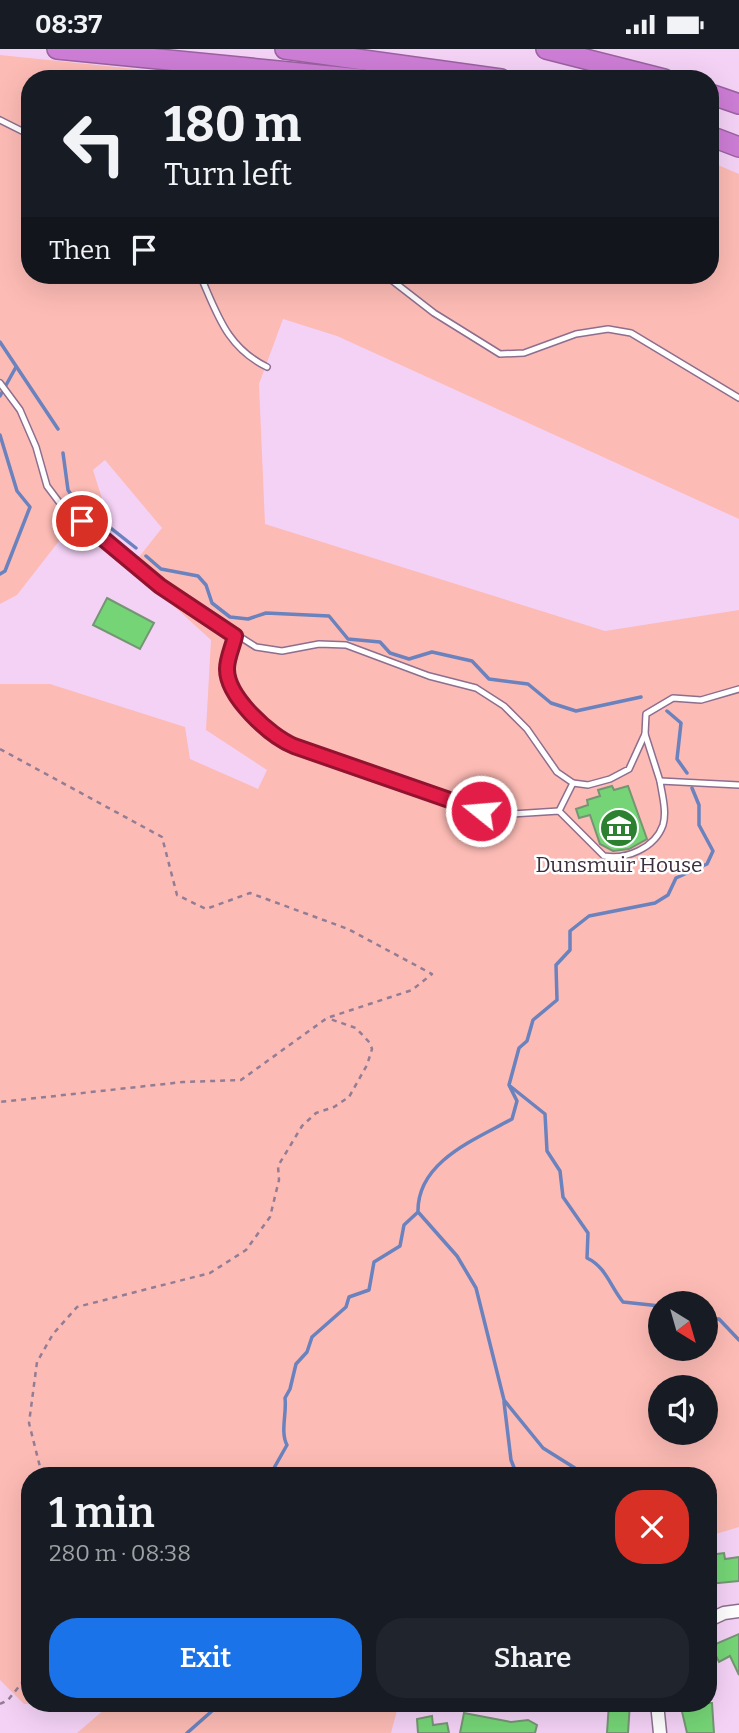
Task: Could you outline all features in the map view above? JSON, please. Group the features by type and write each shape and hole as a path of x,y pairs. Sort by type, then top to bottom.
{"highway":[{"path":"57,49 270,70"},
{"path":"285,49 436,70"},
{"path":"546,49 634,70"},
{"path":"585,49 624,67"},
{"path":"719,97 739,104"},
{"path":"719,139 739,147"}],"street":[{"path":"717,1616 739,1611"},
{"path":"658,1712 660,1733"}],"lane":[{"path":"0,120 21,130"},
{"path":"204,284 229,339 246,355 267,367"},
{"path":"397,284 434,313 500,354 523,353 576,334 608,329 631,333 739,398"},
{"path":"0,384 26,422 47,486 65,510 114,545 160,586 235,636 256,647 282,650 319,644 346,646 429,676 476,688 504,706 527,729 557,772 573,783 599,782 629,769 645,734"},
{"path":"235,636 227,668 231,685 260,725 282,742 465,807 498,815 559,811 604,856 614,858 631,853 653,841 662,827 664,815 660,781 645,734 646,714 673,698 701,700 739,689"},
{"path":"660,781 739,785"},
{"path":"559,811 573,783"}],"path":[{"path":"0,749 162,837 177,895 206,909 250,893 348,929 432,974 412,990 327,1018 241,1080 183,1082 0,1102"},
{"path":"40,1467 29,1423 37,1362 53,1334 77,1307 211,1273 246,1250 270,1217 279,1180 278,1166 298,1132 316,1113 334,1107 349,1097 367,1065 372,1049 356,1028 327,1018"},
{"path":"0,1704 8,1700 21,1684"}],"shaded area":[{"path":"0,55 145,70 21,70 21,284 719,284 719,165 739,174 739,519 337,336 283,319 259,384 265,524 605,631 739,610 739,1527 717,1534 717,1467 21,1467 21,1701 0,1680 0,684 50,684 185,727 190,759 258,789 267,770 206,730 211,640 131,567 162,528 105,460 93,470 104,505 66,532 17,595 0,604"},
{"path":"102,1712 397,1712 391,1733 77,1733"}],"building":[{"path":"107,598 154,623 140,649 93,625"},
{"name":"Dunsmuir House","path":"612,786 614,790 628,786 647,839 629,849 613,851 600,844 590,815 579,818 576,809 588,805 587,800 600,796 598,790"},
{"path":"724,1553 725,1559 739,1557 739,1581 717,1583 717,1554"},
{"path":"739,1634 739,1675 730,1656 719,1662 717,1643"},
{"path":"608,1712 629,1712 628,1733 607,1733"},
{"path":"682,1712 713,1712 714,1733 687,1733"},
{"path":"464,1713 511,1722 528,1720 537,1725 535,1733 460,1733"},
{"path":"432,1716 433,1725 447,1723 449,1733 418,1733 417,1719"}],"waterway":[{"path":"0,342 58,429"},
{"path":"0,396 16,367"},
{"path":"0,435 17,491 30,507 5,571 0,574"},
{"path":"63,453 68,490 74,499 136,548"},
{"path":"146,556 161,569 198,576 206,585 212,603 230,617 248,619 266,613 329,616 348,639 380,642 390,653 409,659 432,652 472,661 489,679 528,684 551,703 576,711 641,697"},
{"path":"667,711 681,723 677,759 687,773"},
{"path":"275,1467 287,1445 284,1434 285,1398 296,1364 307,1352 312,1337 346,1307 349,1297 369,1290 374,1262 400,1246 404,1225 418,1212 420,1195 437,1166 465,1144 512,1119 517,1101 509,1085 519,1048 527,1041 533,1020 557,1000 556,965 570,950 570,931 589,916 655,903 668,895 676,878 707,864 713,851 699,825 699,805 692,788"},
{"path":"510,1086 545,1114 547,1151 560,1171 563,1197 588,1233 587,1258 603,1272 623,1302 648,1305"},
{"path":"419,1213 457,1256 476,1288 504,1400 543,1448 573,1467"},
{"path":"718,1319 739,1340"},
{"path":"504,1402 514,1467"},
{"path":"187,1733 211,1712"}],"place":[{"name":"Dunsmuir House","path":"619,828"}],"route":[{"path":"82,521 160,586 235,636 227,668 231,685 260,725 271,735 282,742 481,811"}]}
